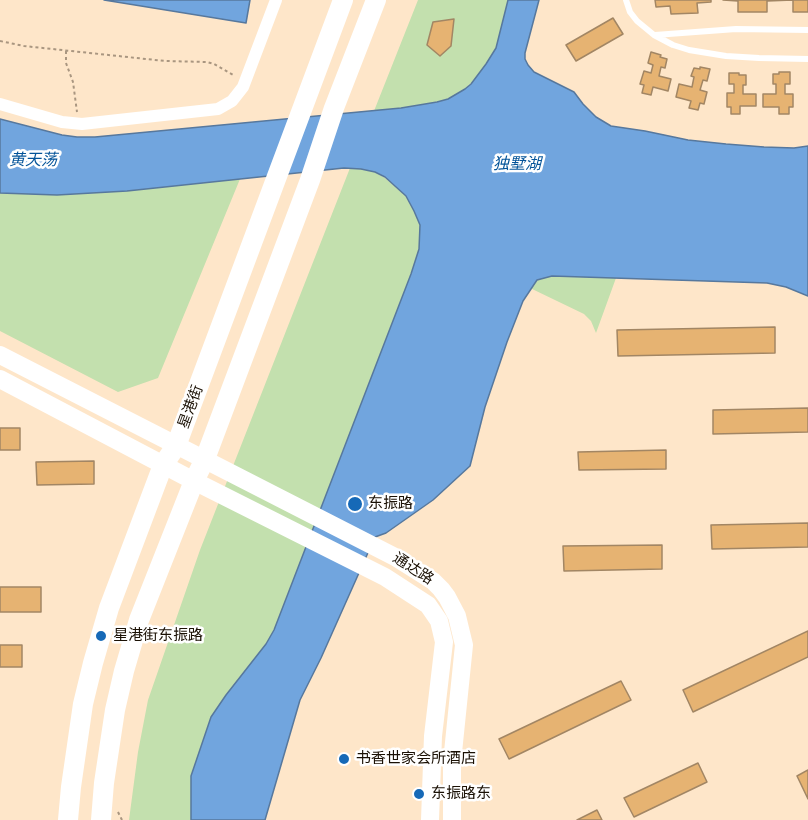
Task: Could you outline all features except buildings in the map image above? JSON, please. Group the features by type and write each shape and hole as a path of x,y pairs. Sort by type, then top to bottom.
{"main road":[{"name":"星港街","path":"68,820 84,704 93,663 110,608 164,465 176,446 343,0"},
{"name":"星港街","path":"101,820 112,729 124,671 139,620 194,481 205,459 376,0"},
{"path":"0,355 205,459"},
{"path":"0,379 194,481"},
{"name":"通达路","path":"205,459 395,557 433,581 441,589 454,609 463,639 463,662 452,762 452,820"},
{"name":"通达路","path":"194,481 385,577 428,605 439,621 444,647 432,745 430,820"}],"street":[{"path":"0,104 62,122 78,124 218,109 238,95 245,82 276,0"}],"lane":[{"path":"626,0 630,12 637,21 654,35 673,45 708,54 808,59"},
{"path":"654,35 736,29 808,30"}],"path":[{"path":"0,41 66,51 214,64 245,82"},
{"path":"66,51 66,63 74,87 78,124"}],"green space":[{"path":"418,0 508,0 496,48 480,74 465,89 448,99 374,111"},
{"path":"350,168 375,172 406,196 420,225 419,249 411,274 274,630 211,717 191,776 191,820 129,820 148,700 200,550"},
{"path":"240,179 158,378 118,392 0,331 0,193 57,195 127,191"},
{"path":"552,276 616,278 596,333 591,321 584,314 530,288 537,280"}],"water":[{"path":"104,0 250,0 246,23"},
{"path":"508,0 539,0 525,53 528,65 534,72 574,92 596,117 611,126 688,140 726,144 794,148 808,146 808,296 786,287 767,283 552,276 537,280 523,301 507,342 485,407 470,466 433,500 386,533 375,537 300,700 265,820 191,820 191,776 211,717 274,630 411,274 419,249 420,225 406,196 385,177 361,169 344,168 127,191 57,195 0,193 0,119 62,135 95,137 401,108 437,102 448,99 465,89 486,64 496,48"}],"place":[{"name":"东振路","path":"355,504"},
{"name":"星港街东振路","path":"101,636"},
{"name":"书香世家会所酒店","path":"344,759"},
{"name":"东振路东","path":"419,794"}],"water label":[{"name":"黄天荡","path":"33,161"},
{"name":"独墅湖","path":"517,165"}]}
